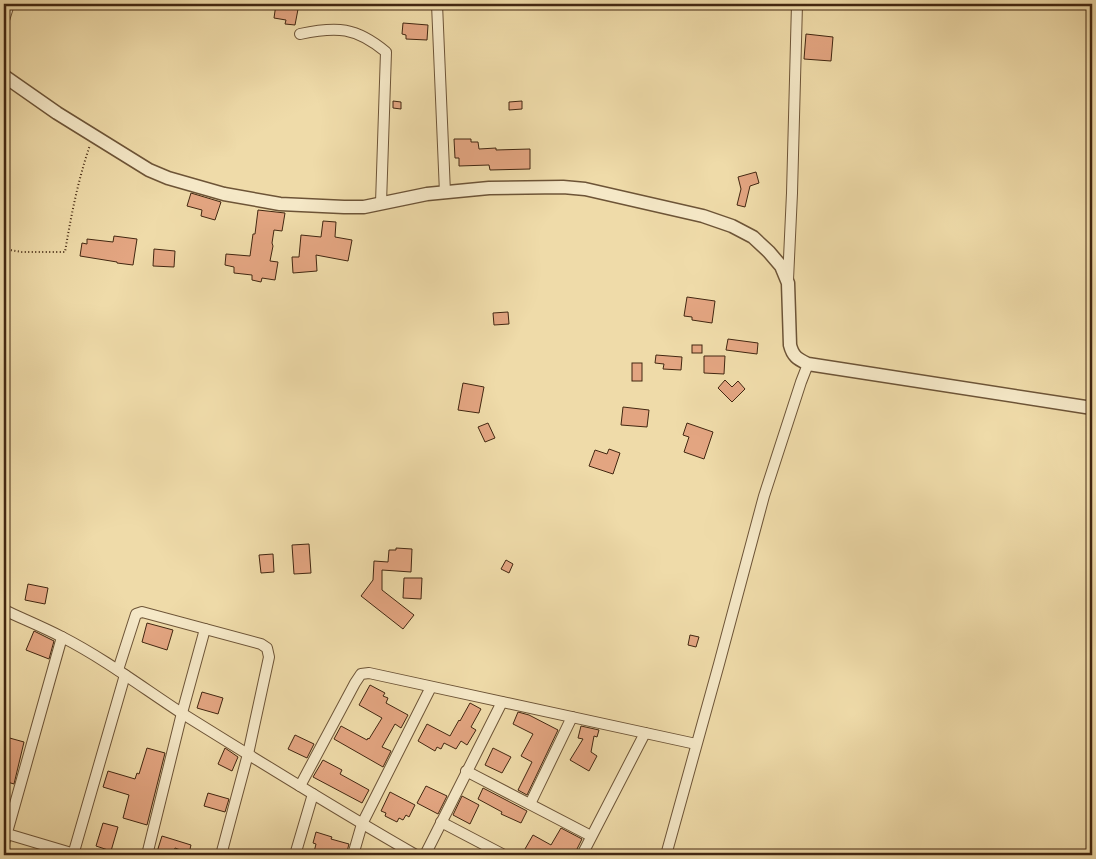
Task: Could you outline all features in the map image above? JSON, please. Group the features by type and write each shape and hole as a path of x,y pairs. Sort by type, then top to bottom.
{"street":[{"path":"4,20 9,4"},
{"path":"437,4 445,192"},
{"path":"797,4 788,283 792,354 808,364 1092,408"},
{"path":"300,34 318,30 342,29 358,33 376,43 386,52 381,203"},
{"path":"4,76 57,113 149,170 168,178 224,194 280,204 364,207 427,194 489,188 563,186 585,189 704,216 732,226 754,237 769,252 781,266 788,283"},
{"path":"666,855 764,496 800,382 808,364"},
{"path":"4,610 62,637 248,754 416,855"},
{"path":"62,637 5,837 75,855 122,673 133,622 136,614 142,612 261,644 267,648 269,657 248,754 221,855"},
{"path":"148,855 182,713 205,629"},
{"path":"300,786 355,683 361,674 369,673 696,744"},
{"path":"353,855 362,824 431,687"},
{"path":"425,855 502,702"},
{"path":"530,804 572,717"},
{"path":"582,855 645,733"},
{"path":"466,771 592,836"},
{"path":"295,855 313,794"},
{"path":"441,822 504,855"}],"path":[{"path":"4,249 22,252 65,252 82,168 93,136"}],"building":[{"path":"276,4 299,4 295,25 285,24 286,20 274,18"},
{"path":"403,23 428,25 427,40 406,39 406,35 402,34"},
{"path":"806,34 833,37 831,61 804,59"},
{"path":"393,101 401,102 401,109 393,108"},
{"path":"522,101 522,109 509,110 509,102"},
{"path":"454,139 471,139 471,142 478,142 479,149 530,149 530,169 490,170 489,165 459,166 459,158 455,158"},
{"path":"756,172 759,183 750,186 745,207 737,205 741,189 738,177"},
{"path":"191,193 221,202 215,220 201,216 202,210 187,206"},
{"path":"258,210 285,213 282,231 274,230 272,243 270,261 278,262 275,280 262,278 261,282 252,280 252,275 234,273 234,267 225,265 226,254 250,256"},
{"path":"323,221 336,222 335,237 352,240 348,261 316,255 317,271 293,273 292,257 299,257 301,235 321,237"},
{"path":"114,236 137,239 133,265 80,256 82,243 87,244 87,239 113,242"},
{"path":"154,249 175,251 174,267 153,266"},
{"path":"687,297 715,301 712,323 692,320 692,317 684,316"},
{"path":"508,312 509,324 494,325 493,313"},
{"path":"728,339 758,343 757,354 726,350"},
{"path":"692,345 702,345 702,353 692,353"},
{"path":"656,355 682,357 681,370 663,369 664,364 655,363"},
{"path":"704,356 725,356 724,374 704,373"},
{"path":"632,363 642,363 642,381 632,381"},
{"path":"725,380 732,387 738,381 745,389 732,402 718,388"},
{"path":"463,383 484,387 479,413 458,410"},
{"path":"623,407 649,410 647,427 621,425"},
{"path":"488,423 495,438 485,442 478,427"},
{"path":"687,423 713,432 704,459 684,452 689,437 683,435"},
{"path":"609,449 620,453 613,474 589,466 595,450 607,454"},
{"path":"309,544 311,573 294,574 292,545"},
{"path":"396,548 412,549 411,572 382,570 382,590 414,615 403,629 361,596 373,580 374,561 388,562 389,550 396,550"},
{"path":"273,554 274,572 261,573 259,555"},
{"path":"506,560 513,564 509,573 501,569"},
{"path":"404,578 422,578 421,599 403,598"},
{"path":"28,584 48,588 45,604 25,600"},
{"path":"147,623 173,630 167,650 142,642"},
{"path":"34,631 54,641 49,659 26,650"},
{"path":"690,635 699,637 696,647 688,645"},
{"path":"370,685 385,693 383,696 388,698 386,703 408,715 401,728 395,724 382,747 391,751 383,767 334,739 341,726 367,740 369,739 382,718 359,705"},
{"path":"202,692 223,698 218,714 197,708"},
{"path":"470,703 481,709 471,727 476,730 467,745 461,741 456,749 444,743 441,749 437,747 435,751 418,741 427,724 450,736"},
{"path":"518,712 529,715 558,730 527,795 518,790 532,762 521,756 533,734 513,724"},
{"path":"581,726 599,730 597,737 594,736 591,752 597,756 589,771 570,760 583,739 578,738"},
{"path":"295,735 314,744 307,758 288,749"},
{"path":"6,737 24,742 14,784 4,781 4,745"},
{"path":"147,748 165,753 147,825 123,818 129,795 103,787 108,771 135,779 137,773 139,774"},
{"path":"225,748 238,757 232,771 218,764"},
{"path":"493,748 511,757 502,773 485,765"},
{"path":"323,760 342,770 340,774 369,790 362,803 313,777"},
{"path":"426,786 447,796 438,814 417,803"},
{"path":"483,788 527,811 521,823 501,814 502,812 478,799"},
{"path":"390,792 415,805 409,817 406,815 403,820 399,818 397,822 385,816 386,813 381,811"},
{"path":"208,793 229,799 225,812 204,806"},
{"path":"462,796 479,805 470,824 453,815"},
{"path":"103,823 118,827 111,851 96,846"},
{"path":"561,828 582,839 574,855 536,855 525,849 533,835 551,845"},
{"path":"316,832 349,844 346,855 326,855 314,852 316,844 313,843"},
{"path":"162,836 191,845 189,853 175,848 172,855 156,855"}]}
